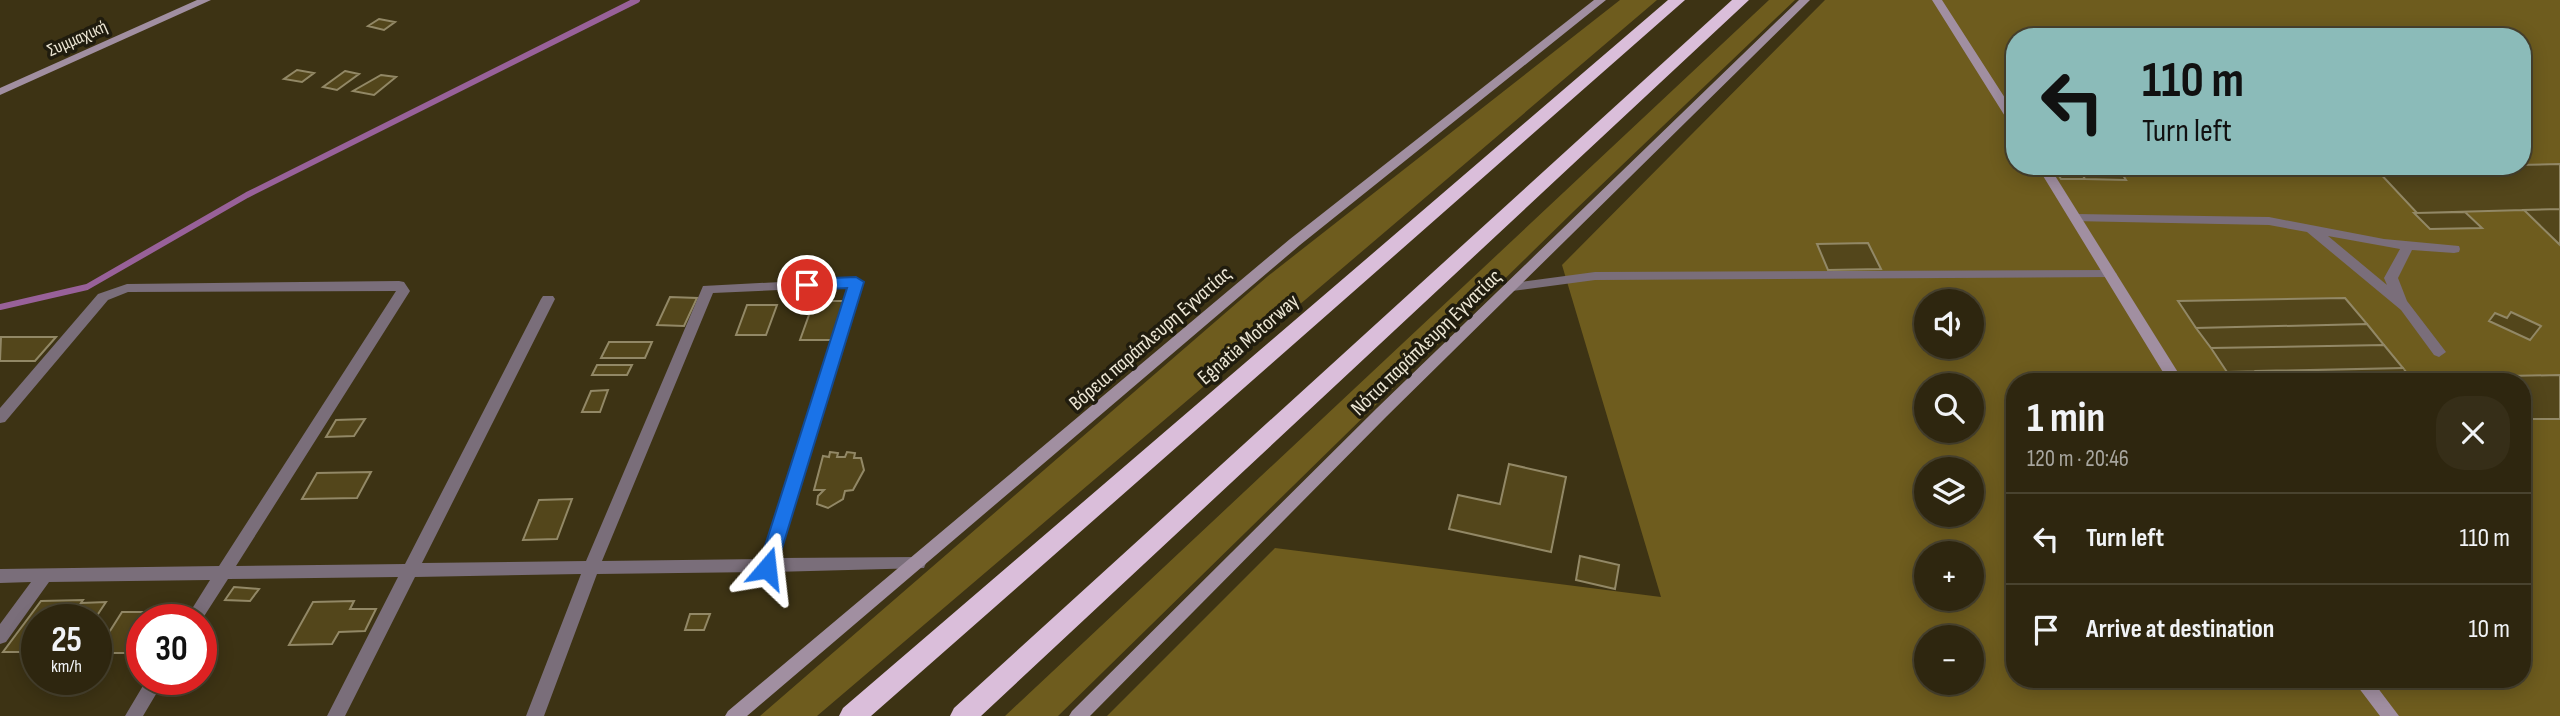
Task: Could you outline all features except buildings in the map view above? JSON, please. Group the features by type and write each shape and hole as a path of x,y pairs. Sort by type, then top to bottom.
{"highway":[{"name":"Egnatia Motorway","path":"852,716 1677,0"},
{"path":"963,716 1741,0"}],"street":[{"name":"Συμμαχική","path":"0,92 206,0"},
{"name":"Βόρεια παράπλευρη Εγνατίας","path":"734,716 1295,242 1601,0"},
{"name":"Νότια παράπλευρη Εγνατίας","path":"1078,716 1805,0"},
{"path":"1937,0 2006,108"},
{"path":"2049,175 2171,373"},
{"path":"2076,218 2269,221 2408,245 2454,249"},
{"path":"2311,229 2406,307"},
{"path":"2408,245 2391,278 2406,307 2439,352"},
{"path":"1512,287 1595,276 2110,274"},
{"path":"535,716 590,569 708,289 856,282 767,568"},
{"path":"0,418 103,297 113,291 127,288 399,285 403,291 203,604"},
{"path":"336,716 548,299"},
{"path":"0,576 767,568 918,563"},
{"path":"0,637 46,574"},
{"path":"2368,688 2390,716"},
{"path":"134,716 146,695"}],"shaded area":[{"path":"1620,0 1657,0 817,716 760,716 1268,276"},
{"path":"1769,0 1795,0 1574,211 1058,716 1005,716"},
{"path":"1825,0 2560,0 2560,716 1107,716 1275,548 1661,597 1562,265"}],"waterway":[{"path":"0,307 87,287 247,195 637,0"}],"route":[{"path":"767,568 856,282 807,285"}]}
